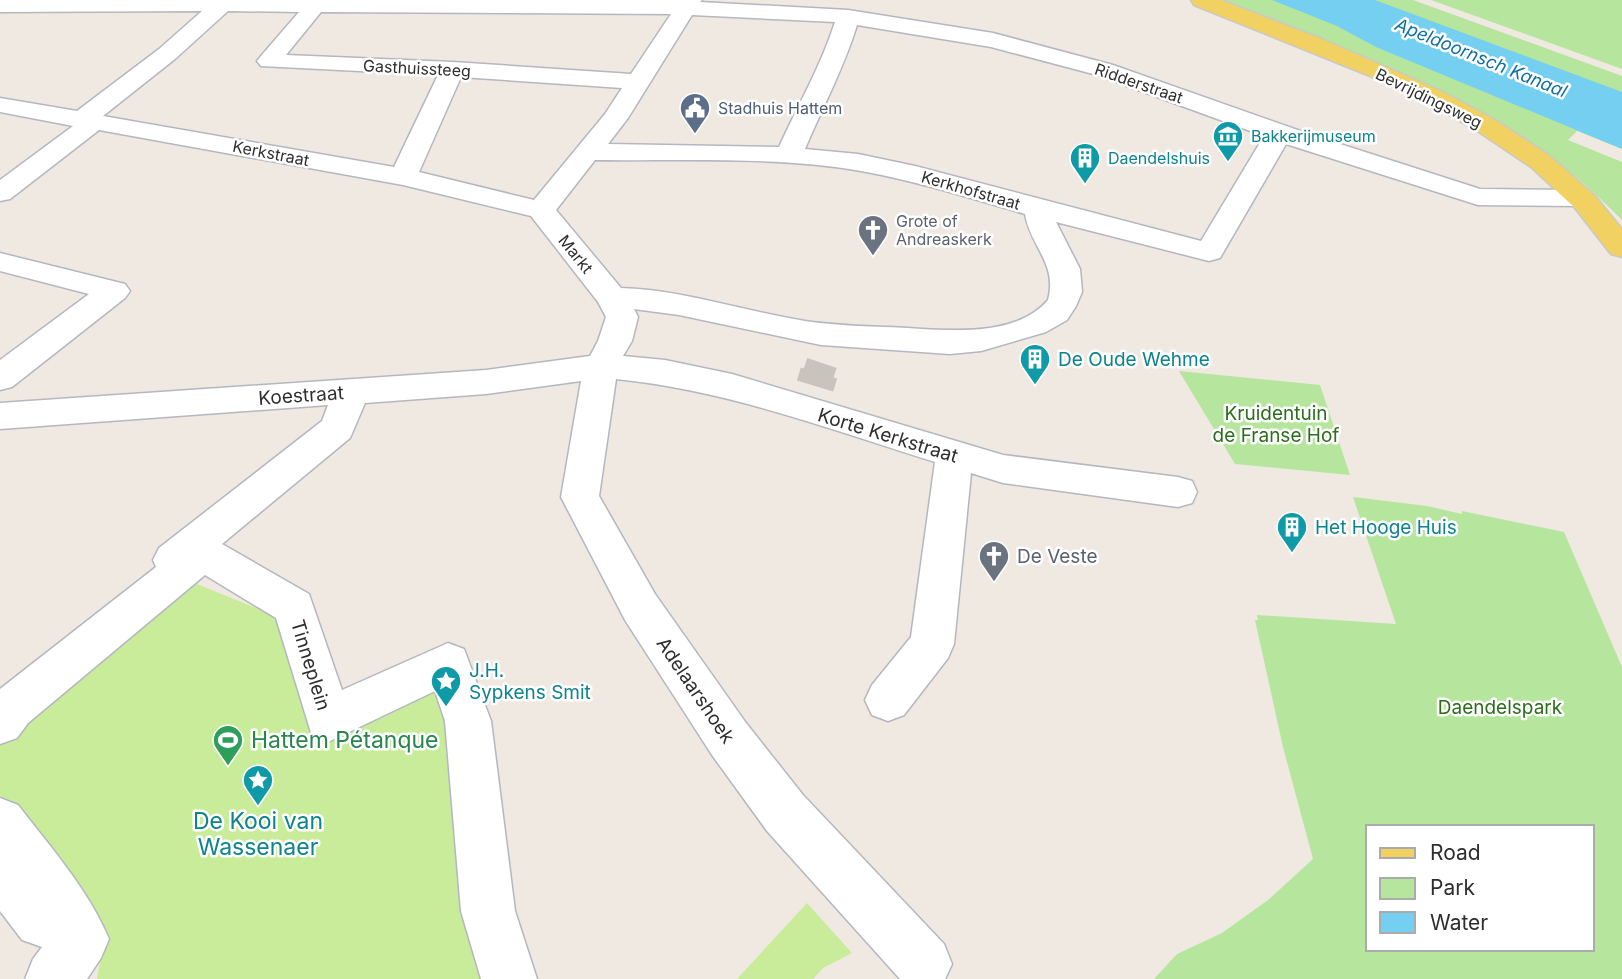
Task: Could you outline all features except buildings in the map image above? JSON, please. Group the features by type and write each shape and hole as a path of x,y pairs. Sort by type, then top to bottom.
{"main road":[{"name":"Bevrijdingsweg","path":"1202,0 1387,76 1456,109 1507,139 1545,167 1580,198 1622,248"}],"street":[{"name":"Ridderstraat","path":"0,6 193,3 220,6 689,4 800,6 848,17 925,18 993,40 1105,70 1279,133 1478,197 1580,198"},
{"path":"541,210 590,152 689,4"},
{"path":"0,193 167,54 220,6"},
{"name":"Gasthuissteeg","path":"315,6 269,61 453,69 637,82"},
{"path":"789,155 813,99 834,61 848,17"},
{"path":"403,177 453,69"},
{"name":"Kerkstraat","path":"0,105 403,177 541,210"},
{"name":"Kerkhofstraat","path":"590,152 789,155 858,162 904,171 1209,252 1279,133"},
{"path":"612,298 647,298 675,303 791,330 819,373 966,343 1032,326 1059,311 1066,294 1067,282 1060,254 1040,225 1040,209"},
{"name":"Markt","path":"541,210 612,298 622,317 615,341 601,366"},
{"path":"0,262 114,291 0,378"},
{"name":"Korte Kerkstraat","path":"601,366 665,372 732,386 819,373 954,456 1003,469 1178,492"},
{"name":"Koestraat","path":"0,416 486,382 601,366"},
{"name":"Adelaarshoek","path":"601,366 580,496 613,558 640,607 729,739 786,813 924,964"},
{"path":"0,700 337,429 351,392"},
{"path":"888,700 932,644 954,456"},
{"name":"Tinneplein","path":"0,722 12,708 203,553 294,607 328,720 448,663 468,721 488,911 509,979"},
{"path":"0,823 73,920 82,939 61,967 0,868"}],"green space":[{"path":"1220,0 1413,0 1622,76 1622,149 1577,131 1568,140 1622,162 1622,220 1581,181 1548,155 1461,102 1382,65"},
{"path":"1431,0 1622,0 1622,69"},
{"name":"Kruidentuin de Franse Hof","path":"1179,371 1320,385 1350,475 1235,464"},
{"name":"Daendelspark","path":"1353,497 1427,506 1462,514 1462,511 1564,532 1622,667 1622,979 1154,979 1177,954 1222,933 1268,900 1313,859 1283,747 1255,620 1258,620 1257,615 1396,624"},
{"name":"Hattem Pétanque","path":"187,580 278,617 321,730 438,676 459,723 452,820 494,979 97,979 105,932 0,795 0,739"},
{"path":"807,903 852,953 823,968 813,979 737,979"}],"water":[{"name":"Apeldoornsch Kanaal","path":"1272,0 1375,0 1622,92 1622,149 1376,47 1337,26"}],"tunnel":[{"path":"818,375 822,363"},
{"path":"815,386 819,373"}],"place":[{"name":"Stadhuis Hattem","path":"695,135"},
{"name":"Bakkerijmuseum","path":"1228,163"},
{"name":"Daendelshuis","path":"1085,185"},
{"name":"Grote of Andreaskerk","path":"873,257"},
{"name":"De Oude Wehme","path":"1035,386"},
{"name":"Het Hooge Huis","path":"1292,554"},
{"name":"De Veste","path":"994,583"},
{"name":"J.H. Sypkens Smit","path":"446,708"},
{"name":"Hattem Pétanque","path":"228,767"},
{"name":"De Kooi van Wassenaer","path":"258,807"}]}
